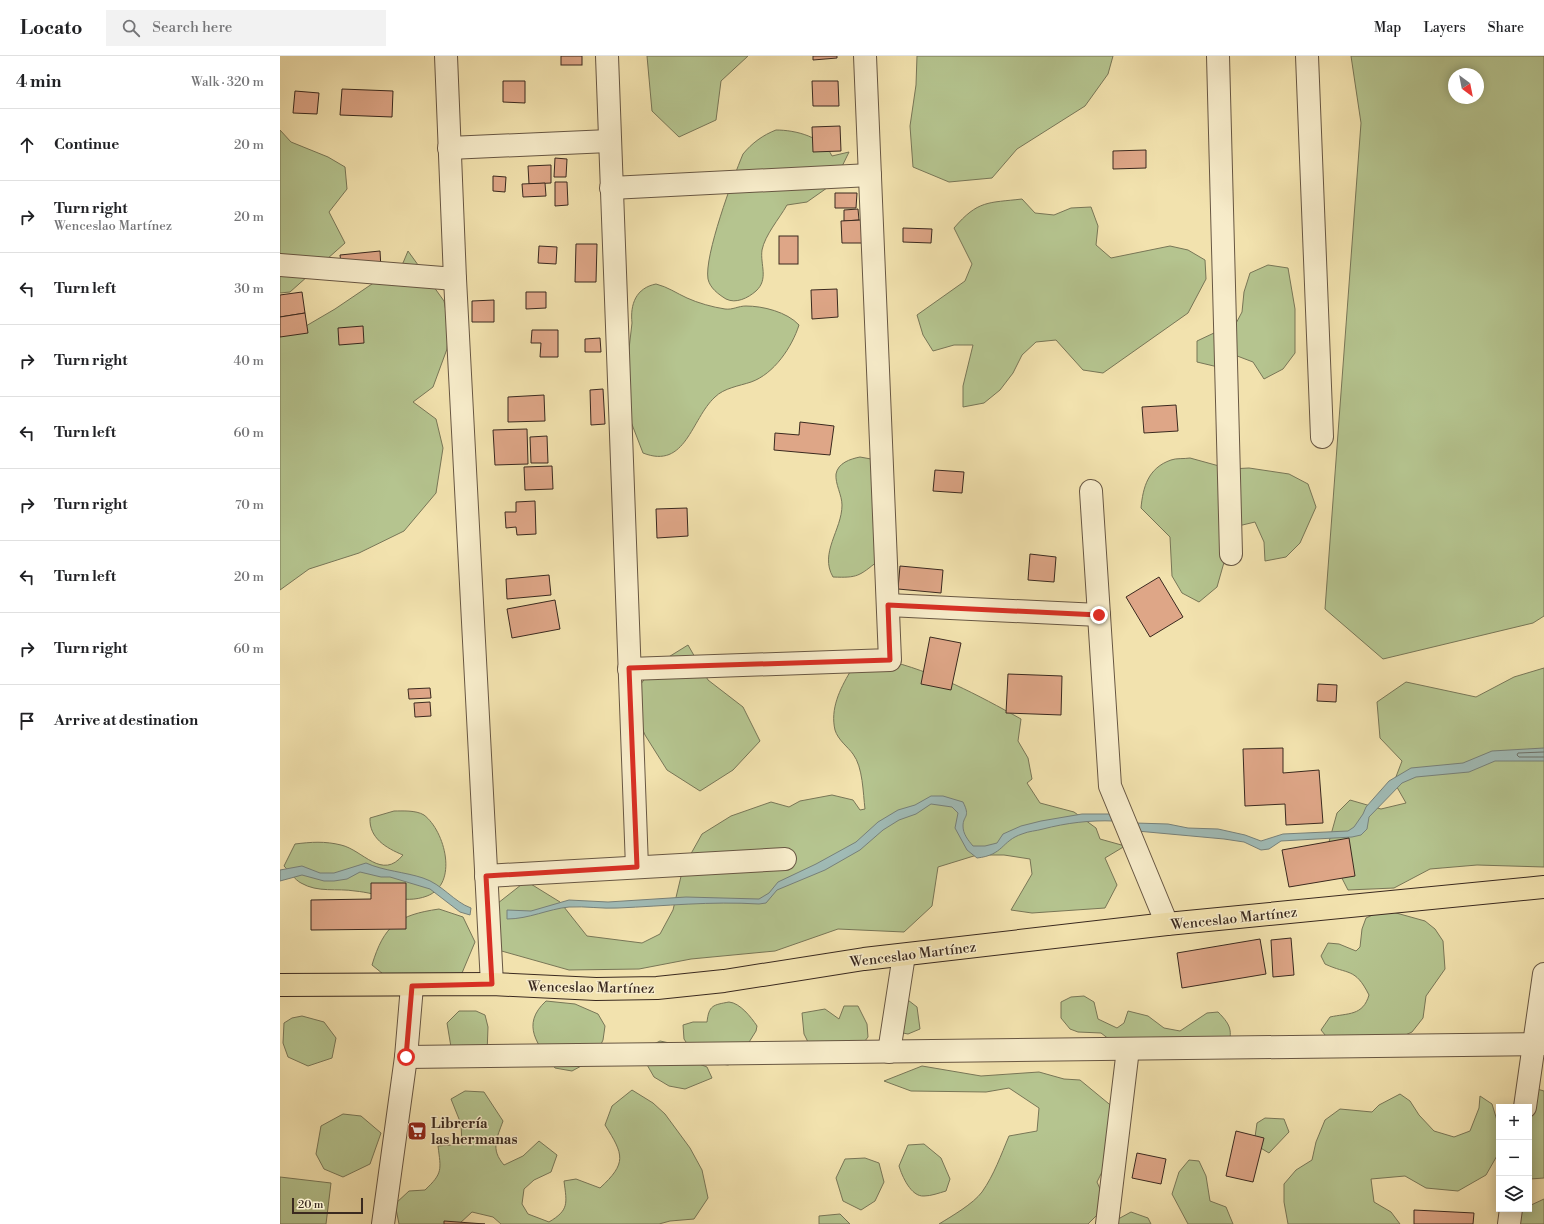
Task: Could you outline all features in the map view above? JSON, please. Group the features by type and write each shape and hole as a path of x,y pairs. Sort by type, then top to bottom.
{"main road":[{"name":"Wenceslao Martínez","path":"280,986 412,986 492,984 596,989 657,988 724,981 904,955 1167,924 1544,888"}],"street":[{"path":"446,56 448,148 492,984"},
{"path":"607,56 637,867"},
{"path":"629,668 890,660 865,56"},
{"path":"1218,56 1231,554"},
{"path":"1307,56 1322,437"},
{"path":"448,148 609,141"},
{"path":"611,188 870,175"},
{"path":"280,265 455,278"},
{"path":"1091,491 1110,786 1167,924"},
{"path":"888,605 1099,615"},
{"path":"486,876 785,859"},
{"path":"889,1052 904,955"},
{"path":"1526,1104 1539,1044 1544,974"},
{"path":"383,1224 406,1057 412,986"},
{"path":"406,1057 1539,1044"},
{"path":"1107,1224 1128,1049"},
{"path":"1509,1224 1511,1212"}],"green space":[{"path":"647,56 748,56 721,81 716,120 679,137 652,111"},
{"path":"917,56 1113,56 1108,74 1085,106 1017,149 992,178 949,182 913,167 910,126 916,85"},
{"path":"1351,56 1544,56 1544,616 1533,623 1383,659 1325,609 1361,123"},
{"path":"280,130 291,142 328,157 345,167 347,189 329,212 345,243 290,292 280,293"},
{"path":"776,130 792,131 816,139 828,149 832,156 849,152 834,183 807,202 787,205 769,233 764,244 762,250 763,277 760,286 756,291 746,298 738,301 726,299 715,290 708,279 710,253 720,217 743,154 758,140"},
{"path":"1022,199 1035,213 1054,215 1071,208 1091,207 1098,226 1096,245 1111,258 1170,246 1188,250 1205,260 1206,279 1188,313 1103,373 1083,370 1056,340 1036,342 1022,355 1013,373 1000,390 984,403 963,407 963,386 973,345 954,345 933,351 923,335 917,315 965,281 972,264 954,228 962,219 970,212 984,204"},
{"path":"408,251 444,301 449,326 447,349 433,387 413,402 436,419 443,448 436,493 404,531 359,553 309,569 280,590 280,334 294,333 335,309 403,263"},
{"path":"1268,265 1288,268 1295,309 1295,353 1283,369 1264,379 1253,362 1232,354 1218,367 1197,362 1197,341 1214,333 1233,329 1242,312 1244,292 1250,273"},
{"path":"656,284 668,288 691,300 715,307 728,309 753,306 781,313 794,320 799,325 787,351 767,373 751,382 727,389 715,397 707,406 686,440 678,449 669,455 657,456 643,453 623,401 633,303 639,293 649,286"},
{"path":"860,457 871,459 878,561 858,575 833,577 829,568 828,559 832,541 839,523 842,505 836,474 837,470 842,464"},
{"path":"1190,458 1230,469 1249,468 1289,474 1308,484 1316,507 1300,543 1286,557 1265,561 1264,542 1255,522 1234,527 1217,587 1199,602 1182,593 1172,576 1170,537 1141,508 1145,486 1152,473 1163,463 1173,459"},
{"path":"688,645 708,680 743,707 760,741 733,770 700,791 667,770 645,735 630,699 654,666"},
{"path":"885,660 938,677 1021,719 1018,741 1028,758 1032,779 1027,783 1040,803 1074,812 1096,828 1100,839 1125,846 1105,858 1117,885 1105,908 1032,913 1011,910 1032,874 1030,859 1004,855 977,855 938,867 932,906 904,932 838,929 775,951 691,959 639,969 569,970 498,950 493,907 526,881 560,902 587,936 642,943 660,934 673,910 683,868 702,834 731,816 771,802 789,807 800,801 832,795 853,800 860,810 865,809 859,766 853,754 836,734 834,714 840,692 850,672"},
{"path":"1544,668 1544,867 1477,865 1430,869 1394,888 1348,890 1327,849 1337,813 1350,800 1381,809 1406,803 1394,782 1402,761 1380,738 1377,702 1406,682 1476,697 1514,677"},
{"path":"394,811 421,813 424,815 438,833 443,844 446,869 443,881 437,890 427,896 400,899 364,892 314,888 299,882 284,866 295,844 312,842 324,842 341,845 380,865 388,865 395,862 403,855 380,841 372,831 370,825 370,818"},
{"path":"439,909 463,917 475,942 462,973 431,983 383,974 372,965 382,940 395,924 413,915"},
{"path":"1389,911 1425,921 1435,929 1443,941 1445,969 1426,996 1423,1018 1412,1032 1392,1041 1330,1041 1321,1030 1330,1017 1349,1014 1359,1010 1363,1007 1369,995 1364,986 1355,976 1325,964 1321,956 1328,943 1339,944 1356,951 1360,947 1362,929 1366,918 1379,912"},
{"path":"1084,996 1094,1002 1098,1019 1117,1028 1124,1023 1128,1011 1148,1016 1164,1028 1180,1031 1207,1013 1218,1012 1229,1026 1230,1030 1230,1039 1227,1052 1118,1046 1101,1033 1078,1032 1070,1029 1061,1018 1061,1002 1071,997"},
{"path":"904,997 917,1007 920,1029 908,1034 893,1031"},
{"path":"546,1001 575,1004 598,1014 605,1026 603,1040 594,1059 572,1071 555,1068 534,1035 534,1018 538,1010"},
{"path":"729,1002 737,1005 748,1015 757,1026 756,1031 746,1047 742,1059 728,1065 703,1061 694,1054 684,1039 683,1025 693,1022 707,1022 709,1012 713,1007"},
{"path":"844,1006 858,1006 867,1024 868,1037 861,1046 814,1054 804,1034 802,1013 825,1009 839,1019"},
{"path":"459,1011 476,1011 485,1015 488,1027 487,1054 451,1047 447,1023"},
{"path":"302,1016 324,1022 336,1038 332,1058 308,1066 288,1057 283,1043 284,1023 292,1018"},
{"path":"660,1041 679,1045 694,1062 707,1067 712,1078 685,1089 669,1086 654,1077 646,1063 646,1048"},
{"path":"922,1066 981,1076 1039,1072 1064,1079 1080,1080 1114,1108 1110,1156 1097,1182 1107,1205 1088,1224 939,1224 956,1214 982,1192 994,1172 1009,1136 1037,1131 1039,1108 1009,1088 986,1092 911,1091 884,1081"},
{"path":"1537,1089 1544,1091 1544,1178 1532,1179 1532,1104 1530,1104"},
{"path":"632,1090 653,1103 665,1114 690,1148 702,1170 708,1198 694,1219 670,1221 659,1224 501,1224 493,1217 472,1212 459,1224 399,1224 395,1204 409,1191 425,1190 438,1175 440,1161 438,1146 462,1144 461,1124 451,1099 465,1091 484,1092 503,1121 497,1138 496,1149 497,1154 504,1165 523,1156 539,1141 557,1155 551,1172 534,1180 524,1189 522,1204 528,1214 549,1222 560,1214 565,1206 566,1195 564,1181 576,1179 600,1188 615,1172 620,1158 619,1152 605,1125 612,1106"},
{"path":"1400,1094 1410,1101 1419,1115 1434,1131 1454,1137 1470,1131 1479,1108 1480,1096 1492,1104 1496,1117 1496,1158 1486,1175 1458,1191 1426,1188 1405,1176 1371,1179 1374,1202 1391,1212 1400,1224 1288,1224 1284,1202 1284,1184 1296,1170 1312,1160 1316,1142 1325,1120 1340,1109 1372,1112 1379,1105"},
{"path":"343,1114 361,1116 381,1133 370,1164 343,1177 324,1169 316,1154 321,1126"},
{"path":"1265,1118 1284,1119 1289,1132 1269,1153 1254,1144 1257,1123"},
{"path":"924,1144 941,1158 950,1179 946,1191 924,1196 911,1190 902,1175 899,1166 908,1145"},
{"path":"865,1158 879,1163 884,1182 875,1201 861,1210 843,1201 836,1178 845,1159"},
{"path":"1189,1160 1199,1161 1206,1176 1210,1201 1226,1207 1233,1224 1188,1224 1172,1194 1179,1172"},
{"path":"280,1177 331,1183 326,1224 280,1224"},
{"path":"1544,1199 1544,1224 1512,1224 1516,1213 1532,1212 1532,1205"},
{"path":"1131,1212 1148,1218 1151,1224 1109,1224"},
{"path":"840,1214 850,1224 819,1224 819,1216"}],"water":[{"path":"1544,748 1544,761 1495,761 1469,772 1416,777 1402,783 1369,817 1367,829 1361,835 1352,837 1281,841 1269,849 1261,850 1244,842 1137,831 1135,823 1168,824 1188,828 1218,829 1245,835 1261,841 1283,834 1348,831 1354,827 1366,807 1389,781 1411,768 1463,763 1492,751"},
{"path":"931,796 943,796 963,802 967,814 963,822 963,829 966,837 973,846 985,846 997,843 1003,834 1021,826 1041,821 1082,814 1113,814 1114,821 1078,822 1027,832 1010,840 998,851 977,858 967,850 955,828 958,813 952,807 931,804 916,814 899,820 883,830 860,850 825,870 777,890 766,903 706,903 612,908 569,907 515,919 507,919 507,910 531,911 569,900 608,902 686,897 759,899 769,893 778,882 816,864 856,842 878,822 898,810 915,805"},
{"path":"366,863 380,868 423,878 436,884 459,902 471,908 470,915 460,912 430,889 390,877 381,877 360,872 347,879 334,881 324,881 302,875 280,881 280,870 302,866 320,873 334,873"}],"building":[{"path":"561,56 582,56 582,65 561,65"},
{"path":"813,56 837,56 837,58 813,60"},
{"path":"503,81 525,81 525,103 503,102"},
{"path":"812,81 838,81 839,106 813,106"},
{"path":"342,89 393,91 392,117 340,115"},
{"path":"295,91 319,93 317,114 293,113"},
{"path":"840,126 841,151 813,152 812,127"},
{"path":"1146,150 1146,168 1113,169 1113,151"},
{"path":"555,158 567,159 566,177 554,177"},
{"path":"551,165 551,183 529,184 528,166"},
{"path":"493,176 506,177 505,192 493,191"},
{"path":"555,182 567,182 568,205 555,206"},
{"path":"545,183 546,196 523,197 522,184"},
{"path":"835,193 857,193 856,208 835,208"},
{"path":"858,209 859,220 844,221 844,210"},
{"path":"861,220 862,243 842,243 841,221"},
{"path":"903,228 932,229 931,243 903,242"},
{"path":"779,236 798,236 798,264 779,264"},
{"path":"576,244 597,244 596,282 575,282"},
{"path":"539,246 557,247 556,264 538,263"},
{"path":"380,251 381,269 342,272 340,255"},
{"path":"837,289 838,317 812,319 811,290"},
{"path":"302,292 305,313 280,317 280,295"},
{"path":"526,292 546,292 546,308 526,309"},
{"path":"494,300 494,322 472,322 472,301"},
{"path":"305,313 308,333 280,337 280,317"},
{"path":"363,326 364,343 339,345 338,328"},
{"path":"532,330 558,330 558,357 540,357 541,343 531,343"},
{"path":"600,338 601,352 585,352 585,339"},
{"path":"603,389 605,424 591,425 590,390"},
{"path":"544,395 545,421 508,422 508,397"},
{"path":"1176,405 1178,431 1144,433 1142,407"},
{"path":"800,422 834,426 830,455 774,450 775,433 799,435"},
{"path":"527,429 528,464 495,465 493,430"},
{"path":"547,436 548,463 531,463 530,437"},
{"path":"552,466 553,489 525,490 524,467"},
{"path":"935,470 964,472 962,493 933,491"},
{"path":"535,501 536,534 517,535 516,527 506,528 505,512 516,512 516,502"},
{"path":"687,508 688,536 657,538 656,509"},
{"path":"1030,554 1056,557 1054,582 1028,580"},
{"path":"900,566 943,570 941,593 898,589"},
{"path":"549,575 551,595 507,599 506,579"},
{"path":"1159,577 1183,617 1150,637 1126,597"},
{"path":"555,600 560,629 512,638 507,609"},
{"path":"930,637 961,643 951,690 921,684"},
{"path":"1008,674 1062,676 1061,715 1006,713"},
{"path":"1318,684 1337,685 1336,702 1317,701"},
{"path":"430,688 431,698 409,699 408,689"},
{"path":"430,702 431,716 415,717 414,703"},
{"path":"1283,748 1283,773 1319,770 1323,823 1286,825 1285,804 1245,806 1243,749"},
{"path":"1349,838 1355,876 1289,887 1282,850"},
{"path":"371,883 406,883 406,929 311,930 311,900 371,899"},
{"path":"1291,938 1294,975 1273,977 1271,940"},
{"path":"1260,939 1266,974 1182,988 1177,953"},
{"path":"1236,1131 1264,1138 1253,1182 1226,1176"},
{"path":"1137,1153 1166,1159 1161,1184 1132,1178"},
{"path":"1414,1210 1474,1213 1473,1224 1414,1224"},
{"path":"444,1221 485,1224 444,1224"}],"place":[{"name":"Librería las hermanas","path":"417,1131"}],"route":[{"path":"406,1057 412,986 492,984 486,876 637,867 629,668 890,660 888,605 1099,615"}]}
